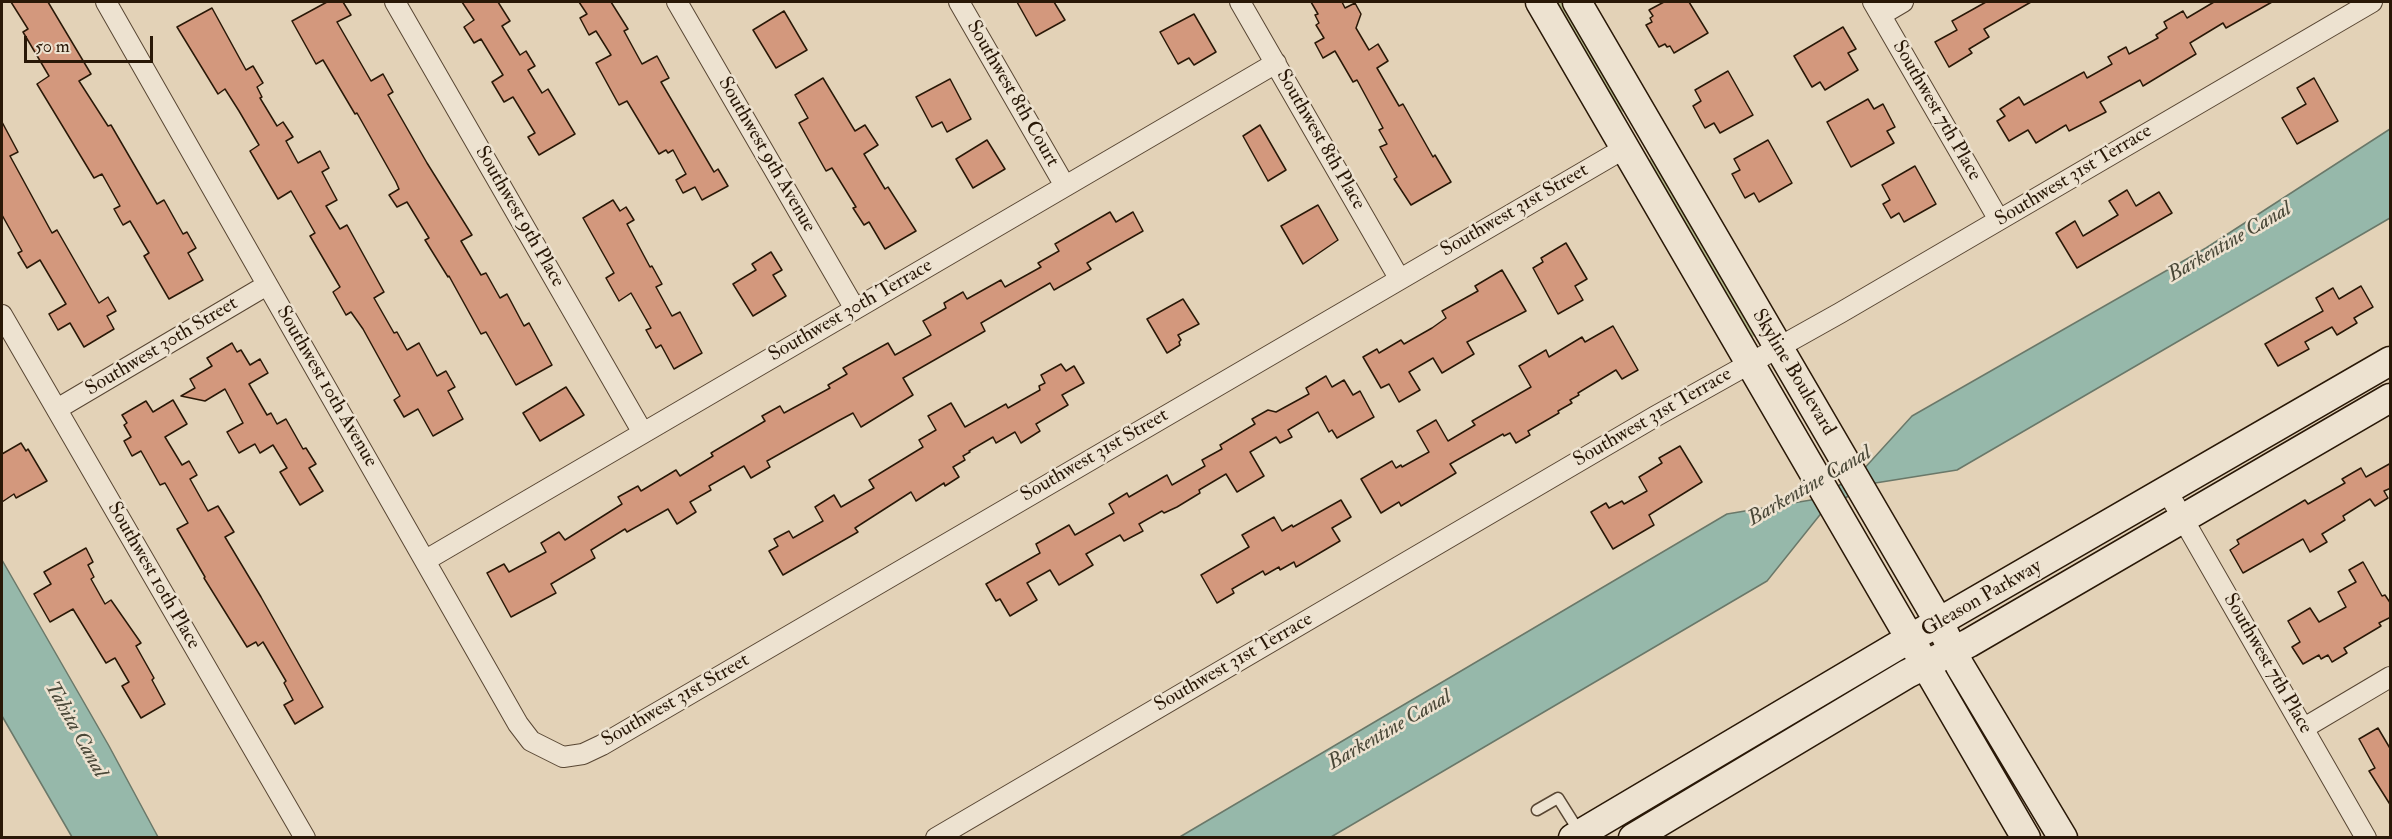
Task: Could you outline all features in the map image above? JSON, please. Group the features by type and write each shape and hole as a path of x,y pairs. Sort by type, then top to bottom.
{"street":[{"name":"Southwest 9th Place","path":"395,2 643,433"},
{"name":"Southwest 9th Avenue","path":"677,2 855,309"},
{"name":"Southwest 8th Court","path":"959,2 1065,186"},
{"name":"Southwest 8th Place","path":"1240,2 1399,278"},
{"name":"Skyline Boulevard","path":"1540,2 2026,837"},
{"name":"Skyline Boulevard","path":"1577,2 2063,837"},
{"path":"1877,8 1904,2"},
{"name":"Southwest 31st Terrace","path":"936,837 2372,2"},
{"name":"Southwest 10th Avenue","path":"113,4 267,285 518,724 531,741 563,757"},
{"name":"Southwest 7th Place","path":"1877,8 1999,220"},
{"name":"Southwest 30th Terrace","path":"426,560 1276,63"},
{"path":"1625,148 1653,132"},
{"name":"Southwest 31st Street","path":"563,757 583,754 602,745 1625,148"},
{"name":"Southwest 30th Street","path":"57,409 267,285"},
{"name":"Southwest 10th Place","path":"2,315 305,837"},
{"name":"Gleason Parkway","path":"1577,836 2391,361"},
{"name":"Gleason Parkway","path":"1633,837 1926,664 1953,651 2391,398"},
{"name":"Southwest 7th Place","path":"2167,491 2366,837"},
{"path":"2304,728 2391,677"}],"lane":[{"path":"1537,810 1558,798 1577,836"}],"shaded area":[{"path":"1551,2 1569,2 1627,113 1617,110"},
{"path":"1651,158 1654,158 1754,333 1752,338 1648,171"}],"water":[{"name":"Barkentine Canal","path":"2390,129 2390,218 1957,470 1869,484 1823,511 1767,581 1331,837 1178,838 1727,514 1817,499 1861,472 1912,416 2206,248"},
{"name":"Tahita Canal","path":"2,560 109,746 158,837 72,837 2,716"}],"building":[{"path":"11,2 48,2 91,74 79,81 108,126 111,125 157,204 164,200 183,234 187,232 196,248 188,253 203,280 169,299 144,256 149,253 130,221 123,225 114,209 120,206 102,174 94,178 37,84 49,76 23,32 28,29"},
{"path":"327,2 343,2 351,15 337,22 371,81 383,74 393,92 388,95 472,235 461,241 481,275 486,273 500,298 507,294 524,326 529,323 552,365 516,385 486,332 481,334 449,276 425,240 429,238 407,202 397,207 389,195 399,189 396,182 357,113 355,114 323,60 316,64 292,21"},
{"path":"462,2 498,2 510,21 502,26 520,55 526,51 535,66 528,70 542,93 548,89 575,134 539,155 528,137 535,133 513,97 504,102 492,82 503,75 481,39 474,43 464,27 474,20"},
{"path":"579,2 611,2 628,29 624,31 642,64 657,56 669,78 661,82 714,172 718,169 728,186 702,200 695,187 683,193 676,180 686,174 673,150 668,153 666,150 659,154 627,101 619,105 596,63 611,55 596,31 589,35 580,18 587,14"},
{"path":"1017,2 1054,2 1065,20 1036,36"},
{"path":"1311,2 1342,2 1345,8 1355,3 1361,14 1356,28 1369,50 1378,44 1388,61 1377,68 1399,106 1403,104 1433,157 1435,155 1451,182 1411,205 1394,179 1397,177 1380,147 1387,144 1379,130 1383,128 1357,80 1353,82 1335,51 1323,58 1315,43 1324,38 1316,25 1319,23 1315,15 1318,14"},
{"path":"1664,2 1689,2 1708,33 1674,53 1670,46 1667,47 1665,44 1659,47 1646,25 1652,22 1650,18 1653,16 1649,10"},
{"path":"1986,2 2031,2 1984,29 1989,37 1969,49 1972,53 1949,67 1935,42 1957,30 1952,21"},
{"path":"2214,2 2272,2 2226,28 2223,23 2190,43 2196,54 2143,86 2140,80 2100,102 2106,112 2069,131 2066,125 2036,143 2028,130 2009,141 1997,121 2005,116 2000,109 2019,97 2024,105 2084,72 2087,78 2112,64 2108,57 2126,47 2129,54 2158,38 2156,35 2167,28 2164,22 2183,11 2187,18"},
{"path":"212,8 246,70 253,66 263,83 257,87 262,97 260,98 277,126 283,122 293,137 286,141 298,163 320,151 329,168 322,172 337,200 326,206 340,229 347,225 384,292 374,298 394,333 397,332 407,350 419,343 437,376 446,371 455,387 448,391 463,419 433,436 418,409 404,417 394,400 400,396 363,329 351,312 346,315 333,292 340,287 310,236 315,233 291,191 278,199 250,151 259,145 225,89 218,94 177,27"},
{"path":"784,11 807,50 776,68 753,30"},
{"path":"1194,14 1216,52 1194,65 1189,58 1178,64 1160,32"},
{"path":"1843,27 1856,49 1848,53 1858,70 1825,90 1820,82 1812,87 1794,56"},
{"path":"1728,71 1753,115 1720,133 1714,123 1705,128 1693,106 1701,101 1695,90"},
{"path":"823,78 855,131 865,125 878,145 864,154 885,189 888,187 916,231 885,249 869,222 864,225 853,208 856,207 832,168 826,171 799,123 808,118 795,95"},
{"path":"2314,78 2338,121 2297,144 2282,118 2306,104 2297,88"},
{"path":"950,79 971,119 947,132 942,122 932,127 916,97"},
{"path":"1868,99 1874,109 1883,104 1895,127 1887,131 1894,143 1851,167 1827,122"},
{"path":"2,122 18,152 10,156 52,233 57,230 99,303 108,297 116,311 107,316 114,329 84,347 70,323 58,330 49,314 66,304 40,260 27,268 18,253 22,251 2,215"},
{"path":"1260,125 1286,170 1268,181 1243,136"},
{"path":"987,140 1005,169 973,188 956,159"},
{"path":"1768,140 1792,183 1759,202 1754,193 1745,198 1732,174 1740,170 1734,159"},
{"path":"1915,166 1936,204 1904,222 1899,213 1891,218 1883,204 1890,200 1882,185"},
{"path":"2127,190 2136,206 2159,192 2172,213 2077,268 2056,233 2075,221 2083,236 2118,215 2109,201"},
{"path":"613,200 620,211 626,207 634,220 627,224 662,284 656,287 672,316 680,312 702,353 674,369 661,345 656,348 646,330 651,328 631,293 619,301 606,278 614,273 583,218"},
{"path":"1318,205 1338,240 1303,264 1281,226"},
{"path":"1110,212 1116,222 1133,212 1143,231 1087,263 1091,269 1054,290 1050,283 981,323 985,331 903,378 913,395 861,427 853,413 767,461 770,467 751,478 744,466 709,486 711,490 690,502 696,512 677,524 668,509 627,532 625,529 591,550 595,558 551,584 556,593 511,617 487,573 504,564 509,572 546,552 541,543 559,532 565,540 622,504 618,497 638,486 641,491 676,470 680,476 713,456 711,453 765,421 762,416 780,406 784,413 830,388 828,385 847,374 843,368 888,343 895,355 931,335 923,321 946,308 944,303 963,292 967,299 1001,280 1005,287 1041,267 1038,263 1059,251 1055,244"},
{"path":"1566,243 1587,279 1575,286 1583,300 1558,314 1533,268 1543,262 1541,258"},
{"path":"771,252 782,270 773,275 786,296 753,316 733,284 756,270 752,264"},
{"path":"1502,270 1526,311 1467,342 1474,354 1442,373 1433,358 1409,372 1420,390 1399,402 1389,384 1381,388 1363,357 1377,349 1379,353 1401,340 1404,344 1432,328 1446,318 1442,311 1478,291 1475,286"},
{"path":"2361,286 2373,307 2354,318 2357,323 2337,335 2332,327 2305,342 2309,349 2278,366 2265,344 2323,311 2316,298 2333,288 2339,299"},
{"path":"1183,299 1199,324 1178,335 1181,340 1180,345 1167,353 1147,319"},
{"path":"1613,326 1638,370 1622,379 1616,370 1578,393 1579,395 1570,400 1572,403 1558,411 1559,413 1528,431 1530,435 1516,443 1510,433 1504,436 1503,434 1450,464 1456,473 1401,506 1399,502 1381,513 1361,479 1392,461 1396,468 1401,465 1402,467 1429,452 1417,431 1436,420 1448,441 1475,425 1472,421 1531,387 1519,366 1546,350 1549,357 1582,337 1585,342"},
{"path":"232,343 237,352 241,350 250,365 260,359 268,373 249,384 267,415 271,413 277,424 286,419 303,449 306,448 316,464 309,468 323,491 300,505 280,472 287,468 273,445 260,453 255,444 239,453 227,432 243,423 225,389 205,401 181,396 195,388 190,379 212,366 207,358"},
{"path":"1061,364 1066,371 1074,366 1084,383 1062,395 1068,405 1036,424 1040,431 1021,443 1015,432 996,443 993,437 969,451 963,456 965,460 953,467 959,477 945,486 944,483 916,501 911,492 855,528 858,532 783,575 769,551 778,546 774,539 789,531 793,538 823,521 815,507 834,495 841,507 874,488 869,480 923,447 919,440 936,430 928,416 951,403 965,427 1006,404 1008,408 1040,390 1039,386 1045,383 1041,375"},
{"path":"1326,376 1332,387 1344,380 1353,395 1360,391 1374,417 1337,438 1332,430 1329,432 1318,412 1288,430 1292,437 1280,443 1276,437 1250,452 1264,476 1237,492 1226,474 1199,490 1200,493 1177,507 1164,513 1162,511 1139,524 1143,531 1124,541 1120,535 1086,554 1093,565 1059,585 1050,570 1027,583 1037,600 1010,616 1000,599 996,601 986,584 1040,553 1036,544 1069,525 1075,535 1114,513 1109,504 1127,493 1129,497 1167,475 1172,485 1205,466 1202,460 1222,449 1220,445 1255,424 1252,419 1268,410 1276,412 1309,394 1306,388"},
{"path":"566,387 584,415 540,441 523,413"},
{"path":"173,400 187,424 165,437 182,465 189,461 197,475 190,479 208,511 218,506 234,532 225,537 323,707 295,724 284,705 293,700 284,683 286,681 263,642 258,646 256,642 247,647 177,529 188,523 165,483 160,485 141,451 132,456 124,441 131,437 124,425 127,423 122,415 146,401 153,412"},
{"path":"21,443 26,451 28,449 47,481 16,498 14,494 2,502 2,454"},
{"path":"1680,446 1702,482 1649,515 1654,525 1613,549 1591,512 1606,503 1609,508 1622,501 1624,504 1647,491 1639,477 1662,463 1659,458"},
{"path":"2391,463 2391,488 2384,491 2388,498 2375,506 2370,499 2343,516 2345,520 2322,534 2327,542 2310,552 2303,539 2243,573 2230,550 2239,544 2237,540 2305,500 2308,504 2345,483 2342,479 2361,468 2366,477"},
{"path":"1341,500 1351,517 1332,528 1340,541 1296,567 1294,562 1265,575 1263,571 1232,589 1234,593 1217,603 1201,575 1249,547 1242,535 1274,517 1282,531"},
{"path":"86,548 93,562 88,565 94,577 91,579 105,604 111,600 141,643 136,646 165,704 141,718 122,686 129,682 115,658 106,663 73,609 50,622 34,594 51,584 44,572"},
{"path":"2363,562 2382,596 2385,595 2391,604 2391,617 2379,623 2381,626 2344,648 2347,653 2332,662 2328,655 2321,659 2319,655 2303,664 2292,647 2300,642 2288,621 2310,608 2319,622 2346,607 2338,592 2356,582 2349,570"},
{"path":"2378,728 2391,750 2391,806 2369,771 2375,768 2359,739"}]}
